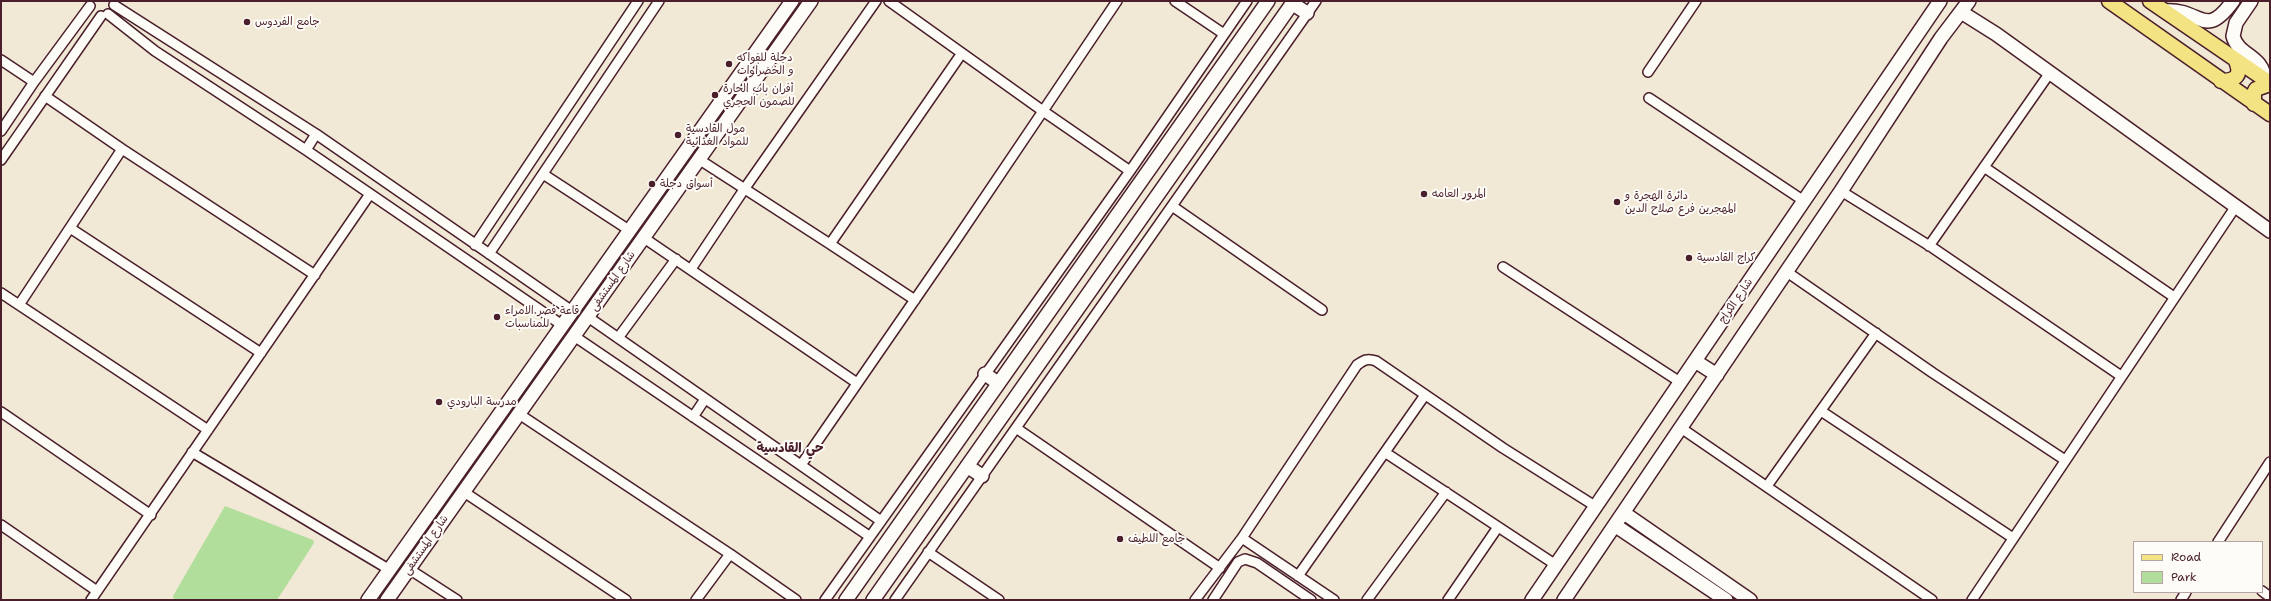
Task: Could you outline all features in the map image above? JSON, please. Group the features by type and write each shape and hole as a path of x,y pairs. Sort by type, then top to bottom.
{"main road":[{"path":"2109,1 2270,114"},
{"path":"2150,1 2268,82 2256,89 2254,93 2254,104"},
{"path":"2221,81 2236,79 2240,72 2236,61"}],"street":[{"path":"475,245 638,1"},
{"path":"489,254 659,1"},
{"name":"شارع المستشفى","path":"368,600 728,89 792,1"},
{"name":"شارع المستشفى","path":"387,600 700,160 811,1"},
{"path":"691,269 745,188 876,1"},
{"path":"889,1 1043,111 1130,170"},
{"path":"801,465 856,383 915,300 1117,1"},
{"path":"1175,1 1224,34"},
{"path":"825,600 1130,170 1247,1"},
{"path":"846,600 1268,1"},
{"path":"895,600 1316,1"},
{"path":"1648,72 1696,1"},
{"name":"شارع الكراج","path":"1532,600 1940,1"},
{"path":"1564,600 1616,526 1787,272 1941,38 1969,1"},
{"path":"2165,11 2178,10 2211,22 2218,19 2233,1"},
{"path":"2251,1 2236,23 2232,36 2238,47 2261,66 2268,82"},
{"path":"1,160 45,96 114,2 316,134 572,311"},
{"path":"873,600 1293,2 1307,13"},
{"path":"90,3 95,14 105,15 155,51 306,150 562,325"},
{"path":"1,131 90,3"},
{"path":"1961,12 1996,34 2049,74 2270,231"},
{"path":"628,16 642,26"},
{"path":"830,244 962,53"},
{"path":"1,60 34,82"},
{"path":"1929,246 2049,74"},
{"path":"728,89 742,100"},
{"path":"45,96 122,149 315,275"},
{"path":"1649,98 1804,201"},
{"path":"306,150 316,134"},
{"path":"1173,136 1191,148"},
{"path":"19,305 122,149"},
{"path":"700,160 915,300"},
{"path":"1984,167 2174,297"},
{"path":"543,174 629,230"},
{"path":"1841,191 1929,246 2121,376"},
{"path":"91,600 151,515 192,452 370,194"},
{"path":"395,211 406,197"},
{"path":"1172,206 1322,310"},
{"path":"1972,600 2236,206"},
{"path":"70,228 260,353"},
{"path":"644,238 856,383"},
{"path":"618,338 676,259"},
{"path":"1503,267 1680,382"},
{"path":"1787,272 2065,460"},
{"path":"1,293 208,430"},
{"path":"588,318 881,521"},
{"path":"1767,486 1876,333"},
{"path":"574,336 869,536"},
{"path":"1196,600 1242,538 1357,365 1370,359 1376,361 1425,395 1595,506"},
{"path":"1695,361 1717,375"},
{"path":"985,374 998,383"},
{"path":"1298,576 1386,453 1425,395"},
{"path":"694,417 705,399"},
{"path":"1821,411 2013,538"},
{"path":"1,412 151,515"},
{"path":"519,414 730,554 796,600"},
{"path":"1016,428 1220,568"},
{"path":"1681,428 1932,600"},
{"path":"192,452 390,570"},
{"path":"1386,453 1556,565"},
{"path":"967,466 982,476"},
{"path":"2219,541 2268,469"},
{"path":"464,492 626,600"},
{"path":"1367,600 1446,492"},
{"path":"1624,513 1750,600"},
{"path":"424,521 437,530"},
{"path":"1,525 97,591"},
{"path":"1616,526 1726,600"},
{"path":"1448,600 1498,527"},
{"path":"1242,538 1334,600"},
{"path":"928,552 999,600"},
{"path":"696,600 730,554"},
{"path":"1213,600 1238,562 1245,559 1257,563 1311,600"},
{"path":"409,569 457,600"},
{"path":"854,589 870,600"}],"green space":[{"path":"225,506 313,540 314,543 277,600 174,600 173,596"}],"place":[{"name":"جامع الفردوس","path":"247,22"},
{"name":"دجلة للفواكه و الخضراوات","path":"729,64"},
{"name":"أفران باب الحارة للصمون الحجري","path":"715,95"},
{"name":"مول القادسية للمواد الغذائية","path":"678,135"},
{"name":"أسواق دجلة","path":"652,184"},
{"name":"المرور العامه","path":"1424,194"},
{"name":"دائرة الهجرة و المهجرين فرع صلاح الدين","path":"1617,202"},
{"name":"كراج القادسية","path":"1689,258"},
{"name":"قاعة فصر الامراء للمناسبات","path":"497,317"},
{"name":"مدرسة البارودي","path":"439,402"},
{"name":"جامع اللطیف","path":"1120,539"}],"district":[{"name":"حي القادسية","path":"790,449"}]}
